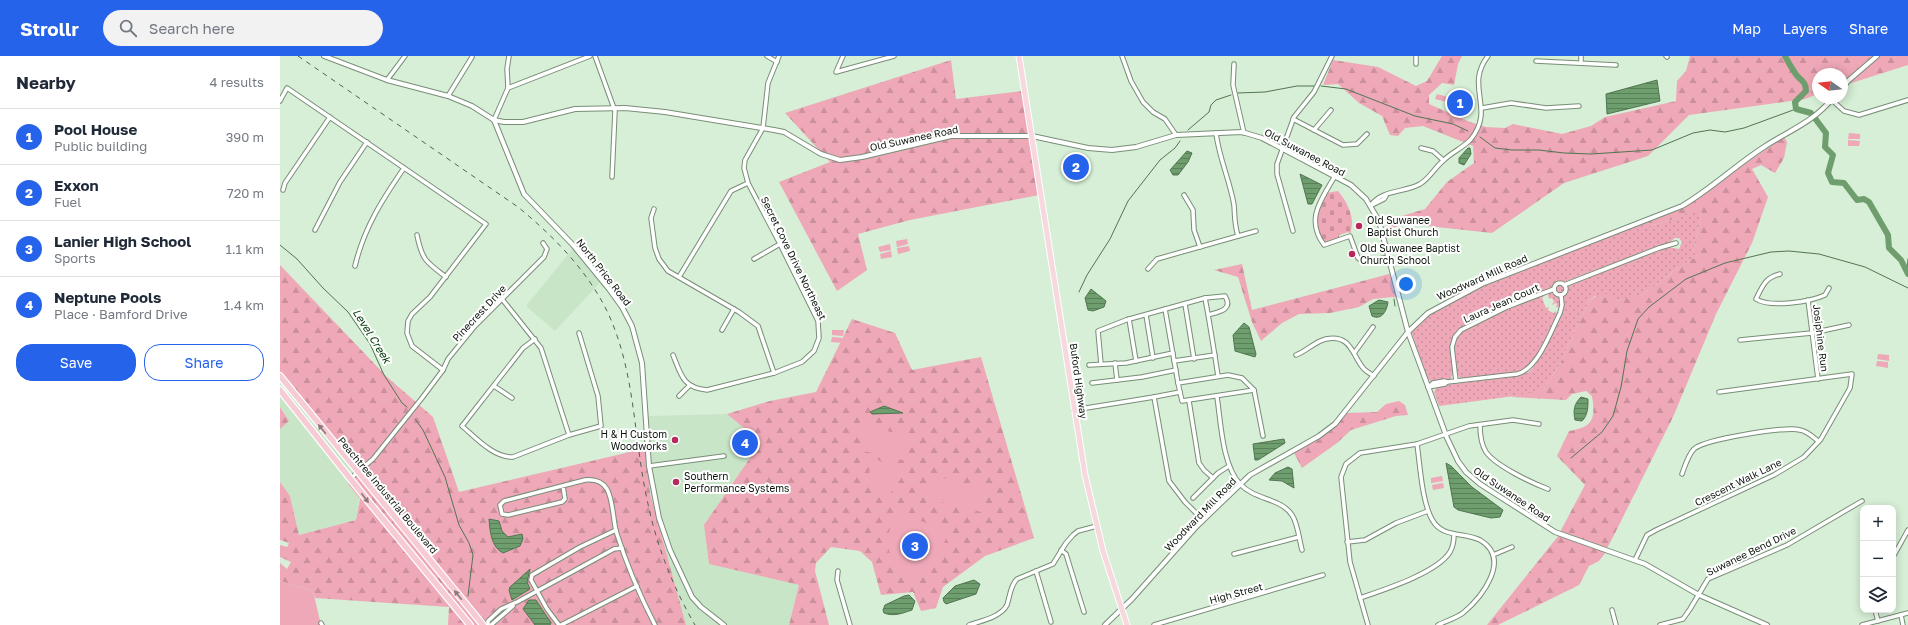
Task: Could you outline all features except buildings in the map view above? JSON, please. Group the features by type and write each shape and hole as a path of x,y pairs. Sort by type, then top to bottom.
{"highway":[{"name":"Peachtree Industrial Boulevard","path":"280,376 483,625"},
{"name":"Peachtree Industrial Boulevard","path":"280,390 470,625"}],"main road":[{"name":"Buford Highway","path":"1019,56 1085,476 1097,526 1127,625"}],"street":[{"path":"388,80 405,56"},
{"path":"326,57 388,80 448,96 472,106 494,120 508,88 507,69 509,56"},
{"path":"595,56 614,109 612,178"},
{"path":"767,56 777,62"},
{"path":"763,128 768,84 779,56"},
{"path":"843,56 836,72 894,56"},
{"path":"1122,56 1131,81 1143,102 1152,112 1164,119 1176,135"},
{"path":"1293,231 1276,170 1277,164 1284,149 1293,119 1314,92 1332,56"},
{"path":"1416,56 1416,64"},
{"path":"1371,205 1384,199 1386,196 1421,184 1443,160 1470,140 1481,117 1482,108 1477,79 1481,66 1488,56"},
{"path":"1581,56 1581,63"},
{"path":"1848,83 1877,56"},
{"path":"448,96 472,57"},
{"path":"508,88 589,57"},
{"path":"1536,61 1616,64"},
{"path":"1234,64 1233,85 1244,133"},
{"path":"280,101 287,88 486,224 430,297 412,314 408,321 407,333 412,346 442,370"},
{"path":"1837,104 1844,111 1859,115 1908,100"},
{"path":"1482,108 1511,103 1546,108 1579,106"},
{"name":"Woodward Mill Road","path":"1105,625 1122,610 1203,520 1250,475 1336,424 1408,332 1419,320 1436,307 1482,284 1682,206 1764,147 1811,120 1827,104"},
{"name":"Old Suwanee Road","path":"494,120 517,123 575,109 640,109 784,132 821,154 840,160 862,157 951,136 1032,136 1080,147 1112,150 1136,147 1176,135 1244,133 1262,138 1356,188 1371,205 1379,221 1408,332 1446,434 1458,461 1466,472 1480,484 1555,532 1635,560 1662,573 1699,595 1767,625"},
{"path":"1314,130 1331,110"},
{"path":"283,190 285,182 330,117"},
{"path":"1293,119 1338,144 1347,146 1357,144 1367,134"},
{"name":"North Price Road","path":"494,120 524,194 573,245 610,289 632,326 642,363 649,466 659,518 681,576 692,597 701,607 724,625"},
{"name":"Secret Cove Drive Northeast","path":"689,386 707,390 774,373 802,362 814,351 819,338 818,322 748,183 744,168 745,160 763,128"},
{"path":"1216,133 1234,206 1233,219 1238,236"},
{"path":"315,230 340,182 367,142"},
{"path":"1421,148 1433,151 1443,160"},
{"path":"355,266 362,241 381,200 404,168"},
{"path":"1335,176 1317,209 1314,218 1319,238 1324,245 1350,236 1358,258 1362,262 1389,257"},
{"path":"679,277 732,192 748,183"},
{"path":"1184,195 1193,210 1194,230 1200,247"},
{"path":"654,209 651,218 655,248 659,259 668,270 734,309 758,326 774,373"},
{"path":"1148,268 1157,259 1256,230"},
{"path":"417,234 421,253 427,263 446,277"},
{"name":"Pinecrest Drive","path":"351,478 373,459 422,398 448,359 475,326 544,257 547,249 543,243"},
{"name":"Laura Jean Court","path":"1456,381 1453,345 1455,337 1461,330 1509,306 1554,289 1557,284 1564,285 1652,250 1676,243"},
{"path":"754,259 780,244"},
{"path":"1780,274 1770,277 1763,285 1756,299 1773,304 1808,300 1825,295 1829,288"},
{"path":"1428,387 1445,384 1447,382 1517,374 1529,369 1536,360 1560,313 1562,305 1561,295 1565,290 1564,285"},
{"name":"Laura Jean Court","path":"1554,289 1557,294 1561,295"},
{"path":"1101,364 1098,331 1129,319 1165,309 1206,298 1225,296 1228,301 1228,306 1224,311 1208,315"},
{"path":"1206,298 1218,376"},
{"path":"502,299 535,339 540,348 569,435"},
{"name":"Josiphine Run","path":"1808,300 1818,379"},
{"path":"1185,304 1194,358"},
{"path":"722,330 734,309"},
{"path":"1165,309 1182,401 1217,397 1254,390"},
{"path":"1146,315 1153,358"},
{"path":"1129,319 1136,361"},
{"path":"1740,340 1812,333 1848,325"},
{"path":"1355,352 1373,327"},
{"path":"535,339 523,348 462,426 494,451 506,458 513,457 569,435 601,426 598,396 579,333"},
{"path":"1296,355 1305,352 1317,342 1326,339 1338,339 1348,344 1355,352 1364,368 1374,376"},
{"path":"1089,365 1136,361 1173,353"},
{"path":"673,355 680,374 689,386 679,396"},
{"path":"1174,362 1214,355"},
{"path":"1115,363 1117,380"},
{"path":"1092,384 1176,370"},
{"name":"Crescent Walk Lane","path":"1635,560 1647,535 1774,475 1804,457 1818,441 1850,388 1852,374 1720,392"},
{"path":"1178,383 1218,376 1234,376 1250,384 1254,390 1263,436"},
{"path":"494,386 512,398"},
{"path":"1074,410 1180,392"},
{"path":"1154,397 1169,481 1185,502 1203,520"},
{"path":"1217,397 1229,466 1240,484 1253,494 1277,503 1287,509 1293,516 1302,550"},
{"path":"1189,401 1199,463 1213,478"},
{"path":"1368,625 1350,562 1347,542 1341,477 1346,464 1360,453 1417,444 1469,426 1513,420 1539,424"},
{"path":"1480,425 1482,444 1487,453 1524,479 1548,488"},
{"path":"1682,474 1687,460 1694,449 1706,442 1794,429 1802,430 1818,441"},
{"path":"1417,444 1428,511 1434,523 1440,529 1479,540 1486,545 1493,555 1494,569 1490,583 1462,613 1438,625"},
{"path":"649,466 724,456"},
{"path":"1193,498 1224,468 1229,466"},
{"path":"563,486 565,499 562,502 508,516 502,514 500,510 500,505 504,502 563,486 592,479 602,483 607,490 616,530 622,548 637,586 655,624 649,625"},
{"name":"Suwanee Bend Drive","path":"1660,625 1683,619 1708,578 1787,545 1862,501"},
{"path":"1347,542 1365,540 1396,523 1428,511"},
{"path":"969,625 995,616 1003,611 1013,583 1022,575 1053,564 1066,543 1078,531 1097,526"},
{"path":"616,530 532,574 531,580 547,609 560,625 637,586"},
{"path":"1896,552 1908,530"},
{"path":"1360,598 1393,588 1440,563 1450,551 1454,534"},
{"path":"1234,554 1299,537"},
{"path":"1493,555 1512,547"},
{"path":"489,625 488,621 501,609 517,602 614,549 622,548"},
{"path":"1061,550 1066,554 1084,612"},
{"path":"838,571 837,580 850,625"},
{"path":"1036,571 1051,622"},
{"name":"High Street","path":"1154,625 1323,575"},
{"path":"1612,610 1616,625"},
{"path":"1876,613 1878,621"},
{"path":"1862,625 1908,613"},
{"path":"1901,615 1903,625"}],"shaded area":[{"path":"1657,80 1660,101 1607,114 1606,94"},
{"path":"1468,148 1470,148 1471,154 1464,165 1459,163 1459,158"},
{"path":"1187,151 1192,153 1188,162 1178,175 1173,175 1170,170"},
{"path":"1300,174 1322,185 1312,204 1308,204"},
{"path":"575,246 606,276 555,331 526,306"},
{"path":"1091,289 1106,301 1104,307 1093,311 1088,310 1085,298"},
{"path":"1379,300 1388,302 1385,311 1379,317 1372,316 1369,306"},
{"path":"1244,323 1249,327 1256,354 1255,357 1235,351 1233,335"},
{"path":"293,391 363,471 356,520 299,535 290,496 280,482 280,429 289,421 280,407 280,398"},
{"path":"1581,397 1588,399 1587,414 1582,421 1575,420 1574,413 1575,405"},
{"path":"884,406 903,413 872,414 870,412"},
{"path":"727,414 761,442 704,525 709,564 799,585 789,625 686,625 650,493 647,448 648,416"},
{"path":"1284,439 1285,443 1258,460 1255,460 1253,444"},
{"path":"1446,463 1472,487 1503,510 1500,517 1491,518 1458,510 1454,507"},
{"path":"1288,467 1292,469 1294,488 1282,481 1269,480 1275,473"},
{"path":"489,519 499,521 502,531 508,537 522,534 523,539 520,546 503,553 499,550 492,538"},
{"path":"530,569 527,582 530,589 512,600 509,590 510,587"},
{"path":"974,580 980,584 976,594 946,604 944,602 943,598 955,586"},
{"path":"909,595 915,601 912,610 895,615 884,613 883,610 885,605"},
{"path":"529,600 536,600 551,623 550,625 535,625 523,609"}],"green space":[{"path":"1442,56 1462,56 1458,64 1454,85 1442,83 1429,95 1429,104 1470,122 1486,127 1505,128 1513,124 1562,134 1591,126 1605,117 1676,101 1677,81 1686,71 1690,56 1908,56 1908,65 1848,84 1848,68 1812,68 1812,96 1805,99 1689,115 1648,156 1564,183 1492,233 1409,224 1390,228 1389,220 1425,209 1447,182 1474,163 1473,146 1423,126 1405,128 1398,136 1390,135 1382,116 1359,103 1338,84 1323,85 1333,60 1378,67 1416,86 1427,81"},
{"path":"951,60 956,99 1023,91 1039,195 910,220 858,234 867,270 837,291 779,182 830,162 785,113"},
{"path":"1437,94 1448,97 1447,102 1435,99"},
{"path":"1849,133 1860,134 1860,139 1848,139"},
{"path":"1784,137 1787,142 1784,158 1775,173 1761,165 1752,169 1768,197 1752,243 1716,314 1673,417 1607,548 1560,532 1585,485 1557,456 1569,431 1583,427 1591,421 1593,417 1592,396 1586,391 1572,394 1566,400 1511,397 1544,389 1560,364 1589,301 1602,292 1617,301 1642,295 1672,272 1697,256 1693,251 1702,212 1690,211 1678,218 1650,226 1647,221 1678,209"},
{"path":"1848,140 1860,141 1859,146 1848,146"},
{"path":"1338,191 1350,211 1352,228 1350,234 1348,232 1339,235 1339,238 1325,244 1320,237 1316,225 1316,218 1326,193"},
{"path":"1698,210 1702,212 1693,251 1697,256 1672,272 1642,295 1617,301 1595,296 1589,301 1560,364 1544,389 1522,395 1439,406 1434,392 1437,386 1518,376 1530,371 1537,362 1563,312 1564,296 1568,285 1668,247 1679,249 1682,242 1679,238 1675,238 1670,242 1564,282 1557,282 1550,288 1466,324 1460,329 1453,340 1451,353 1453,374 1450,379 1432,382 1427,378 1412,333 1423,319 1447,303 1480,287 1558,254 1647,221 1650,226 1678,218 1690,211"},
{"path":"907,239 908,244 897,247 896,241"},
{"path":"890,244 891,250 880,252 878,247"},
{"path":"909,246 910,251 898,254 897,248"},
{"path":"891,251 892,257 881,259 880,254"},
{"path":"1242,264 1252,310 1393,273 1400,298 1393,297 1373,299 1359,307 1330,313 1299,314 1282,323 1261,341 1252,322 1238,277 1214,270"},
{"path":"280,265 387,377 433,417 459,492 647,448 650,493 686,625 448,625 449,607 315,598 313,591 280,581 280,563 287,569 291,562 280,557 280,545 287,547 289,543 280,540 280,482 290,496 299,535 356,520 360,499 348,484 363,471 280,376"},
{"path":"1557,285 1561,285 1563,289 1561,293 1557,293 1555,291 1555,287"},
{"path":"1550,292 1560,297 1560,307 1556,307 1557,304 1555,303 1553,305 1552,304 1554,302 1552,298 1549,299 1548,295"},
{"path":"1540,295 1544,296 1542,298 1546,308 1549,307 1548,310 1553,313 1556,311 1557,315 1548,335 1531,364 1527,368 1514,373 1463,379 1459,377 1455,367 1454,350 1459,335 1464,330 1484,318"},
{"path":"852,319 895,333 912,370 981,357 1034,538 985,556 943,587 936,608 921,611 913,592 881,595 872,562 860,551 831,547 816,563 815,571 829,625 789,625 799,585 709,564 704,525 761,442 727,414 770,401 816,392"},
{"path":"832,330 844,330 843,336 832,335"},
{"path":"832,337 843,338 843,343 831,342"},
{"path":"1878,354 1889,355 1889,361 1877,359"},
{"path":"1877,361 1888,362 1888,368 1876,366"},
{"path":"1399,401 1405,405 1408,415 1396,416 1351,430 1337,443 1302,468 1294,453 1329,432 1347,413 1377,412 1386,404"},
{"path":"280,407 289,421 280,429"},
{"path":"865,426 909,436 903,460 859,450"},
{"path":"874,458 900,471 902,477 885,502 872,488 870,483 869,471"},
{"path":"935,476 987,489 981,512 929,499"},
{"path":"1442,476 1443,481 1431,483 1431,478"},
{"path":"1443,483 1444,488 1433,490 1432,485"},
{"path":"899,514 946,529 948,534 930,576 913,576 899,567 890,554 888,537 892,525"},
{"path":"1559,535 1606,552 1599,561 1589,566 1579,585 1498,625 1487,625"},
{"path":"280,581 313,591 321,625 280,625"}],"waterway":[{"path":"1785,56 1795,73 1804,82 1806,87 1806,91 1795,102 1796,109 1811,113 1826,133 1825,147 1833,155 1828,173 1832,182 1844,183 1857,200 1864,199 1869,202 1888,235 1889,248 1901,260 1908,274"},
{"path":"1238,93 1265,92 1297,86 1314,86"},
{"path":"1321,86 1346,89 1415,116 1453,124 1468,131"},
{"path":"1188,130 1209,112 1211,105 1216,100 1231,95"},
{"path":"1480,137 1495,148 1512,150 1539,150 1591,154 1652,150 1693,133 1710,130 1725,132 1744,128 1796,109"},
{"path":"1079,292 1087,275 1110,239 1128,201 1160,160 1175,148 1180,141"},
{"name":"Level Creek","path":"280,245 297,259 323,288 348,312 370,344 384,375 402,403 407,407"},
{"path":"1571,458 1602,432 1613,416 1621,387 1627,351 1638,319 1649,307 1686,279 1725,263 1771,252 1789,251 1819,254 1865,267 1908,288"},
{"path":"1907,269 1908,259"},
{"path":"1401,290 1409,281"},
{"path":"1394,299 1395,306"},
{"name":"Level Creek","path":"415,419 423,430 445,477 459,525 469,543 473,555 468,596"}],"railway":[{"path":"298,56 518,207 555,240 577,265 597,292 615,330 623,354 643,479 656,536 673,581 695,625"}],"place":[{"name":"Pool House","path":"1460,103"},
{"name":"Exxon","path":"1076,167"},
{"name":"Old Suwanee Baptist Church","path":"1359,226"},
{"name":"Old Suwanee Baptist Church School","path":"1352,254"},
{"name":"H & H Custom Woodworks","path":"675,440"},
{"name":"Neptune Pools","path":"745,443"},
{"name":"Southern Performance Systems","path":"676,482"},
{"name":"Lanier High School","path":"915,546"}]}
